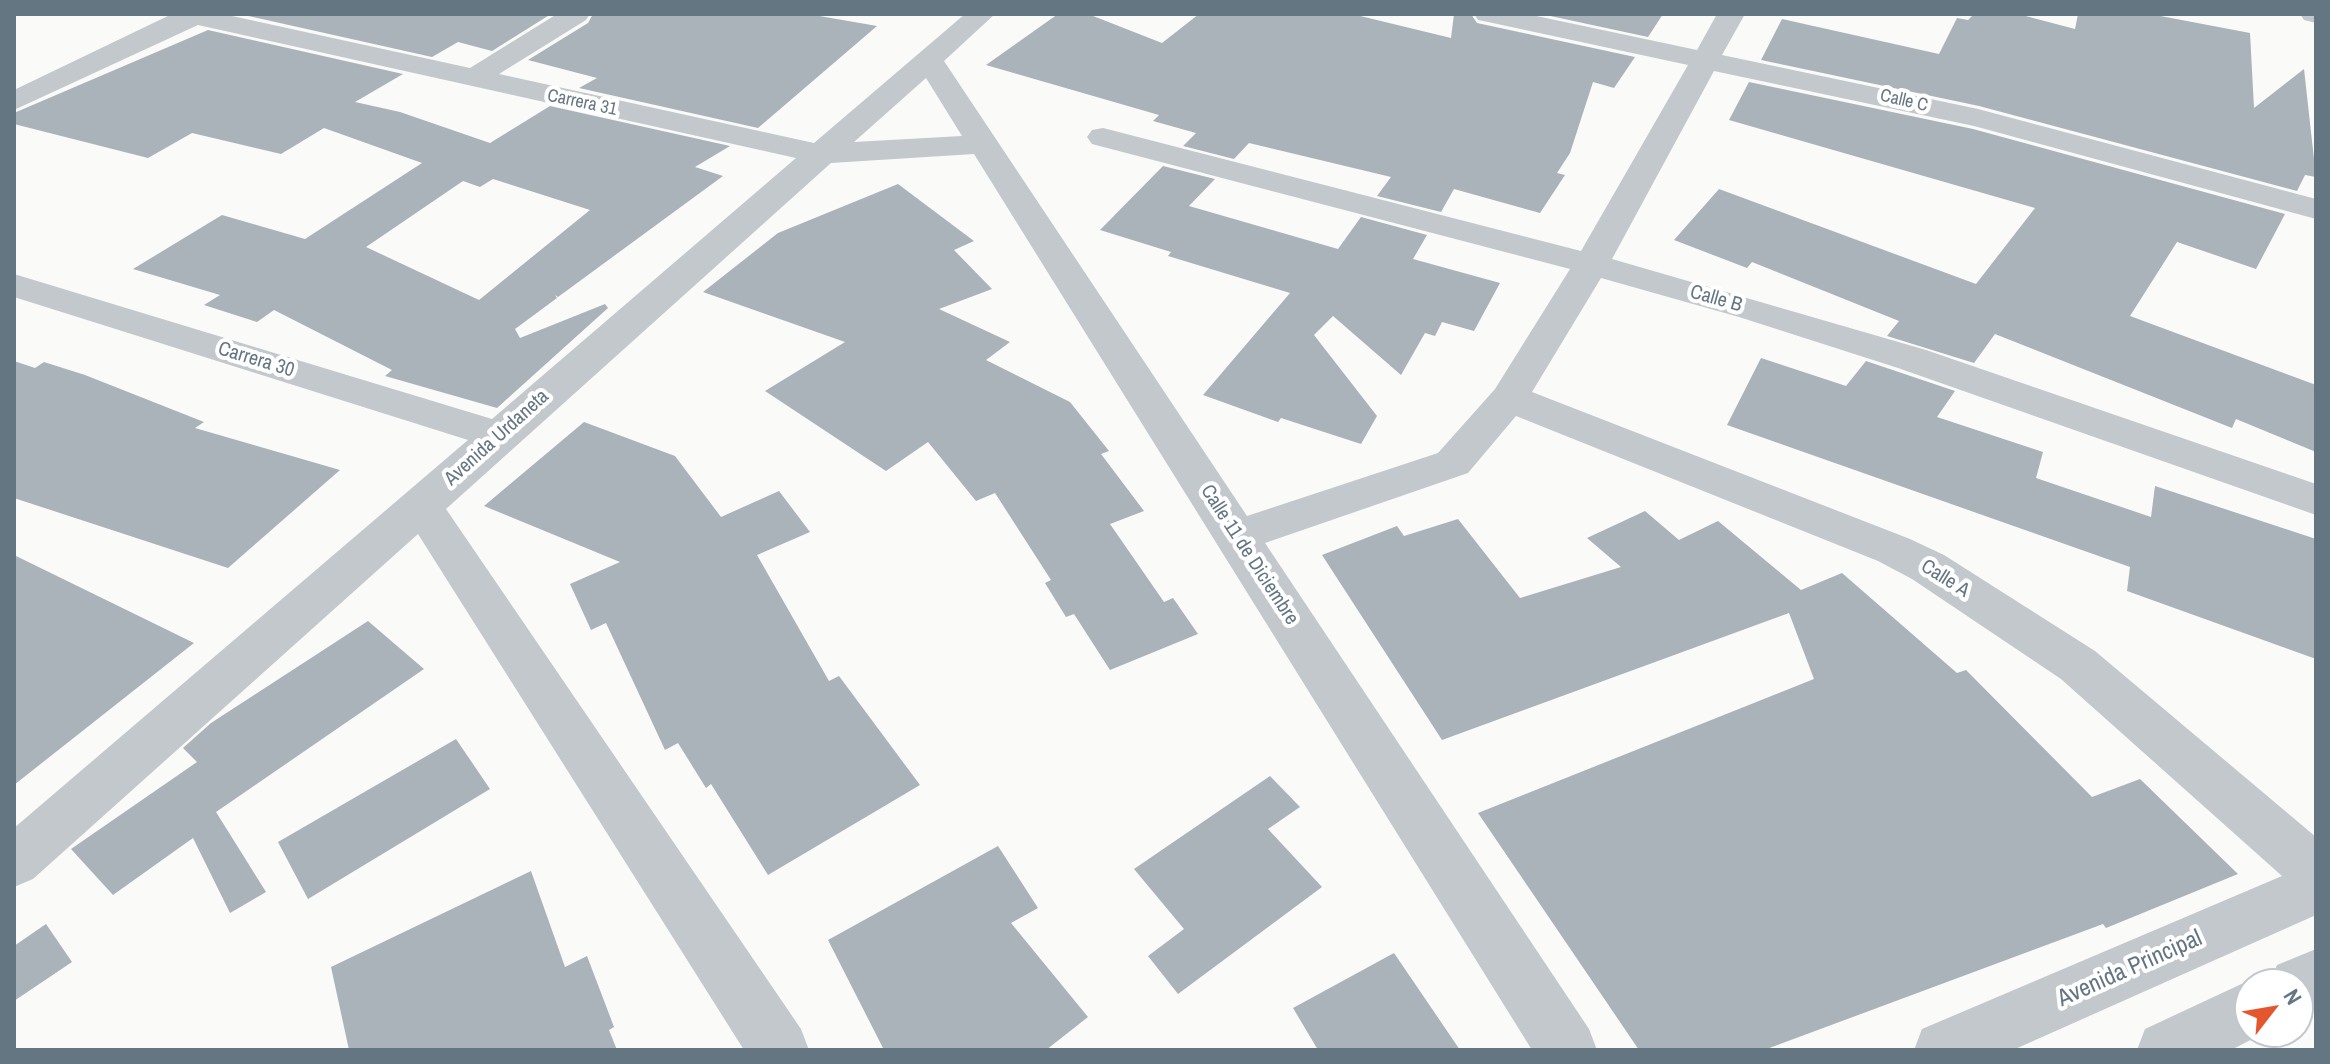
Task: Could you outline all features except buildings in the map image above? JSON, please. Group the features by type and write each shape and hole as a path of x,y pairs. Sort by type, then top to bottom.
{"street":[{"path":"472,79 576,14"},
{"name":"Avenida Urdaneta","path":"14,862 981,14"},
{"name":"Calle C","path":"1488,14 1992,122 2316,209"},
{"path":"1237,536 1447,466 1509,398 1592,263 1731,14"},
{"path":"14,101 193,15"},
{"name":"Carrera 31","path":"193,15 820,154 982,144"},
{"name":"Calle 11 de Diciembre","path":"930,61 1567,1050"},
{"name":"Calle B","path":"1103,137 1592,263 1912,359 2316,500"},
{"name":"Carrera 30","path":"14,285 498,435"},
{"name":"Calle A","path":"1509,398 1894,550 1928,567 2078,665 2316,871"},
{"path":"421,506 472,579 779,1050"},
{"name":"Avenida Principal","path":"1944,1050 2316,888"},
{"path":"2167,1050 2234,1017"}]}
